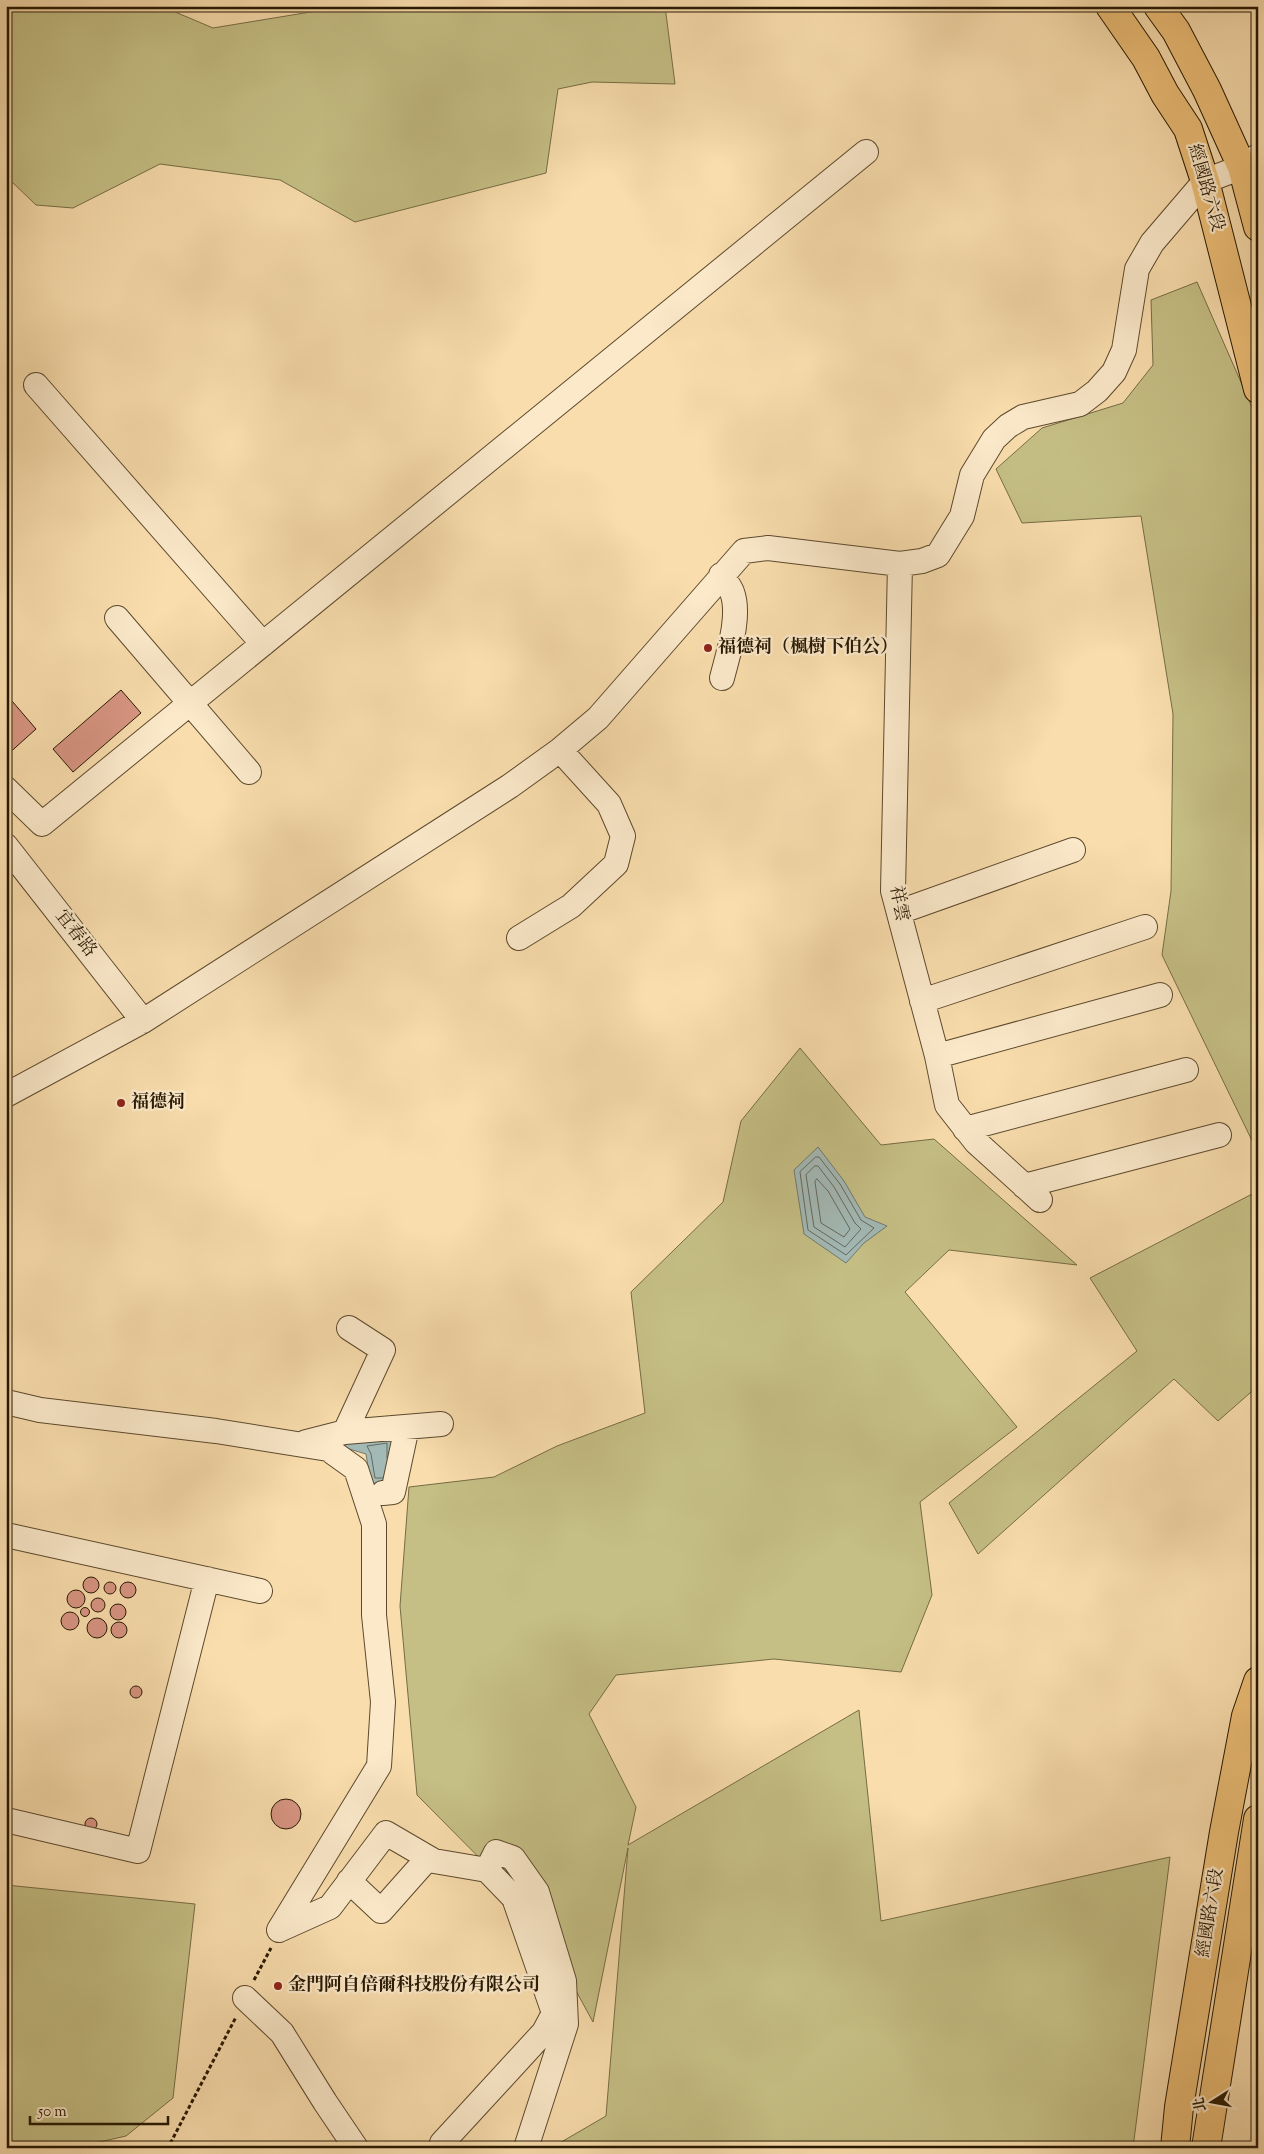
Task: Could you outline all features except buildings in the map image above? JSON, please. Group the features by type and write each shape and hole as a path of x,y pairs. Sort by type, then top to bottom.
{"main road":[{"name":"經國路六段","path":"1110,6 1146,58 1165,94 1188,129 1205,181 1258,389"},
{"name":"經國路六段","path":"1158,6 1180,40 1207,90 1250,161 1258,227"},
{"name":"經國路六段","path":"1175,2148 1179,2108 1224,1832 1246,1716 1258,1681"},
{"name":"經國路六段","path":"1206,2148 1258,1819"}],"street":[{"path":"6,789 42,824 866,152"},
{"path":"6,1095 143,1021 510,786 560,750 598,718 744,551 768,548 900,564 922,561 938,555 962,516 972,475 994,439 1008,426 1024,417 1080,404 1098,391 1114,372 1124,350 1137,269 1152,243 1205,181 1250,161"},
{"path":"36,385 263,644"},
{"name":"祥雲","path":"900,564 893,891 937,1056 947,1105 976,1142 1032,1193 1219,1135"},
{"path":"721,576 732,591 735,605 733,634 722,678"},
{"path":"117,618 249,772"},
{"path":"519,938 571,906 616,864 624,836 609,804 560,750"},
{"name":"宜春路","path":"6,846 143,1021"},
{"path":"899,912 1073,850"},
{"path":"922,1001 1145,927"},
{"path":"937,1056 1160,995"},
{"path":"965,1129 1186,1070"},
{"path":"345,1432 383,1350 349,1328"},
{"path":"6,1402 40,1410 216,1431 328,1449 356,1469 374,1524 374,1615 383,1702 379,1766 278,1930"},
{"path":"297,1444 345,1432 441,1424"},
{"path":"383,1493 393,1492 407,1427"},
{"path":"6,1535 260,1591"},
{"path":"6,1820 138,1851 207,1580"},
{"path":"278,1930 330,1906 386,1833 434,1861 487,1870 514,1898 554,2013 544,2032 442,2143"},
{"path":"487,1870 496,1852 513,1858 537,1892 564,1981 566,2024 526,2148"},
{"path":"349,1881 381,1911 428,1858"},
{"path":"245,1998 282,2033 356,2148"}],"path":[{"path":"151,2148 171,2142 278,1930"}],"shaded area":[{"path":"6,6 161,6 213,28 347,6 665,6 675,84 592,82 558,89 546,173 355,222 280,180 160,164 73,208 36,205 11,181 6,161"},
{"path":"1197,282 1258,421 1258,1153 1162,955 1171,891 1173,714 1141,516 1022,523 996,469 1042,428 1123,403 1153,365 1151,300"},
{"path":"800,1048 881,1145 934,1139 1077,1265 949,1250 905,1292 1017,1427 920,1502 932,1595 901,1672 774,1659 616,1675 589,1714 636,1807 628,1845 859,1710 881,1921 1170,1857 1133,2148 551,2148 606,2116 628,1848 593,2022 533,1912 417,1795 400,1606 409,1487 494,1477 557,1446 645,1413 631,1292 723,1202 741,1121"},
{"path":"1258,1191 1258,1386 1218,1421 1174,1379 978,1554 949,1503 1137,1351 1090,1278"},
{"path":"6,1885 195,1904 173,2098 126,2136 73,2148 6,2148"}],"water":[{"path":"818,1147 844,1181 865,1217 887,1226 864,1243 846,1263 804,1234 794,1170"},
{"path":"394,1437 390,1482 371,1485 366,1454 346,1448 344,1443"}],"place":[{"name":"福德祠（楓樹下伯公）","path":"708,648"},
{"name":"福德祠","path":"121,1103"},
{"name":"金門阿自倍爾科技股份有限公司","path":"278,1986"}]}
